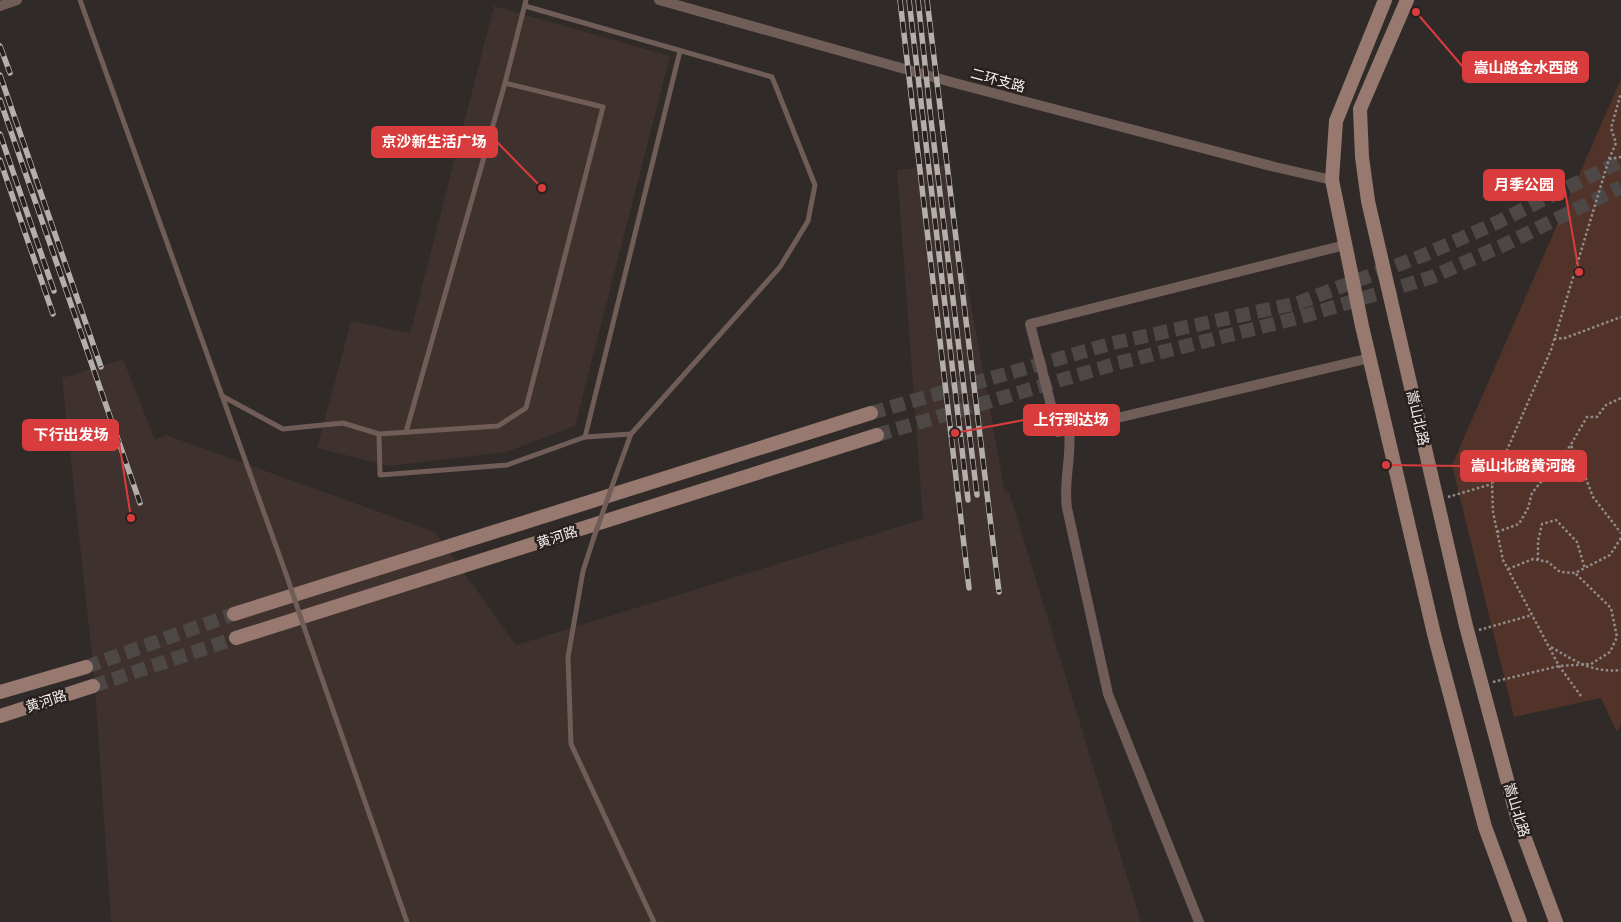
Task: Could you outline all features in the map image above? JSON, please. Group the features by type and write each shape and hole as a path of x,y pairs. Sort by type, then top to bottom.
{"main road":[{"path":"1385,0 1336,121 1332,180 1370,358 1438,652 1486,827 1520,922"},
{"name":"嵩山北路","path":"1407,0 1360,109 1362,157 1368,201 1468,633 1517,817 1556,922"},
{"name":"黄河路","path":"234,614 871,413"},
{"name":"黄河路","path":"236,638 877,435"},
{"name":"黄河路","path":"0,692 86,667"},
{"name":"黄河路","path":"0,716 93,686"}],"street":[{"path":"0,6 17,0"},
{"name":"二环支路","path":"659,0 970,87 1275,167 1332,180"},
{"path":"1345,245 1030,324 1058,432 1370,358"},
{"path":"1069,429 1071,450 1065,492 1067,508 1108,694 1199,922"}],"lane":[{"path":"80,0 286,574 407,922"},
{"path":"406,432 506,83 526,3 680,51 772,77 815,185 808,221 780,268 631,434 582,571 568,657 571,744 654,922"},
{"path":"585,436 680,51"},
{"path":"222,396 283,429 343,423 379,434 498,426 526,408 603,107 506,83"},
{"path":"379,434 380,476 507,465 585,436 631,434"}],"path":[{"path":"1581,696 1559,666 1503,560 1493,512 1492,484 1554,339 1609,158 1616,143 1610,128 1621,93"},
{"path":"1609,158 1621,157"},
{"path":"1554,339 1565,338 1621,317"},
{"path":"1497,532 1519,524 1528,508 1532,493 1570,446 1587,417 1597,417 1606,405 1621,398"},
{"path":"1570,446 1576,453 1593,497 1621,533"},
{"path":"1437,501 1492,484"},
{"path":"1538,560 1538,541 1542,524 1556,520 1578,542 1584,569"},
{"path":"1508,569 1534,559 1548,562 1560,572 1575,573 1610,555 1621,538"},
{"path":"1482,685 1559,666 1591,664 1610,652 1618,637 1611,608 1575,573"},
{"path":"1468,633 1532,615"},
{"path":"1549,646 1582,665 1605,672 1621,670"}],"shaded area":[{"path":"494,6 670,56 575,426 507,452 389,466 317,448 351,321 410,333"},
{"path":"1621,79 1621,724 1617,732 1601,698 1514,717 1452,465"},
{"path":"946,165 1005,493 1009,492 1141,922 111,922 94,674 62,378 123,359 155,440 166,435 435,532 516,645 923,519 897,170"}],"tunnel":[{"path":"871,413 1113,343 1298,303 1424,255 1498,222 1621,161"},
{"path":"877,435 1118,363 1301,317 1432,277 1508,243 1621,187"},
{"path":"86,667 234,614"},
{"path":"93,686 236,638"}],"railway":[{"path":"900,0 969,588"},
{"path":"909,0 968,500"},
{"path":"918,0 977,495"},
{"path":"927,0 999,592"},
{"path":"0,46 10,73"},
{"path":"0,75 101,367"},
{"path":"0,100 140,503"},
{"path":"0,134 54,291"},
{"path":"0,160 53,314"}],"place":[{"name":"嵩山路金水西路","path":"1416,12"},
{"name":"京沙新生活广场","path":"542,188"},
{"name":"月季公园","path":"1579,272"},
{"name":"上行到达场","path":"955,433"},
{"name":"嵩山北路黄河路","path":"1386,465"},
{"name":"下行出发场","path":"131,518"}]}
